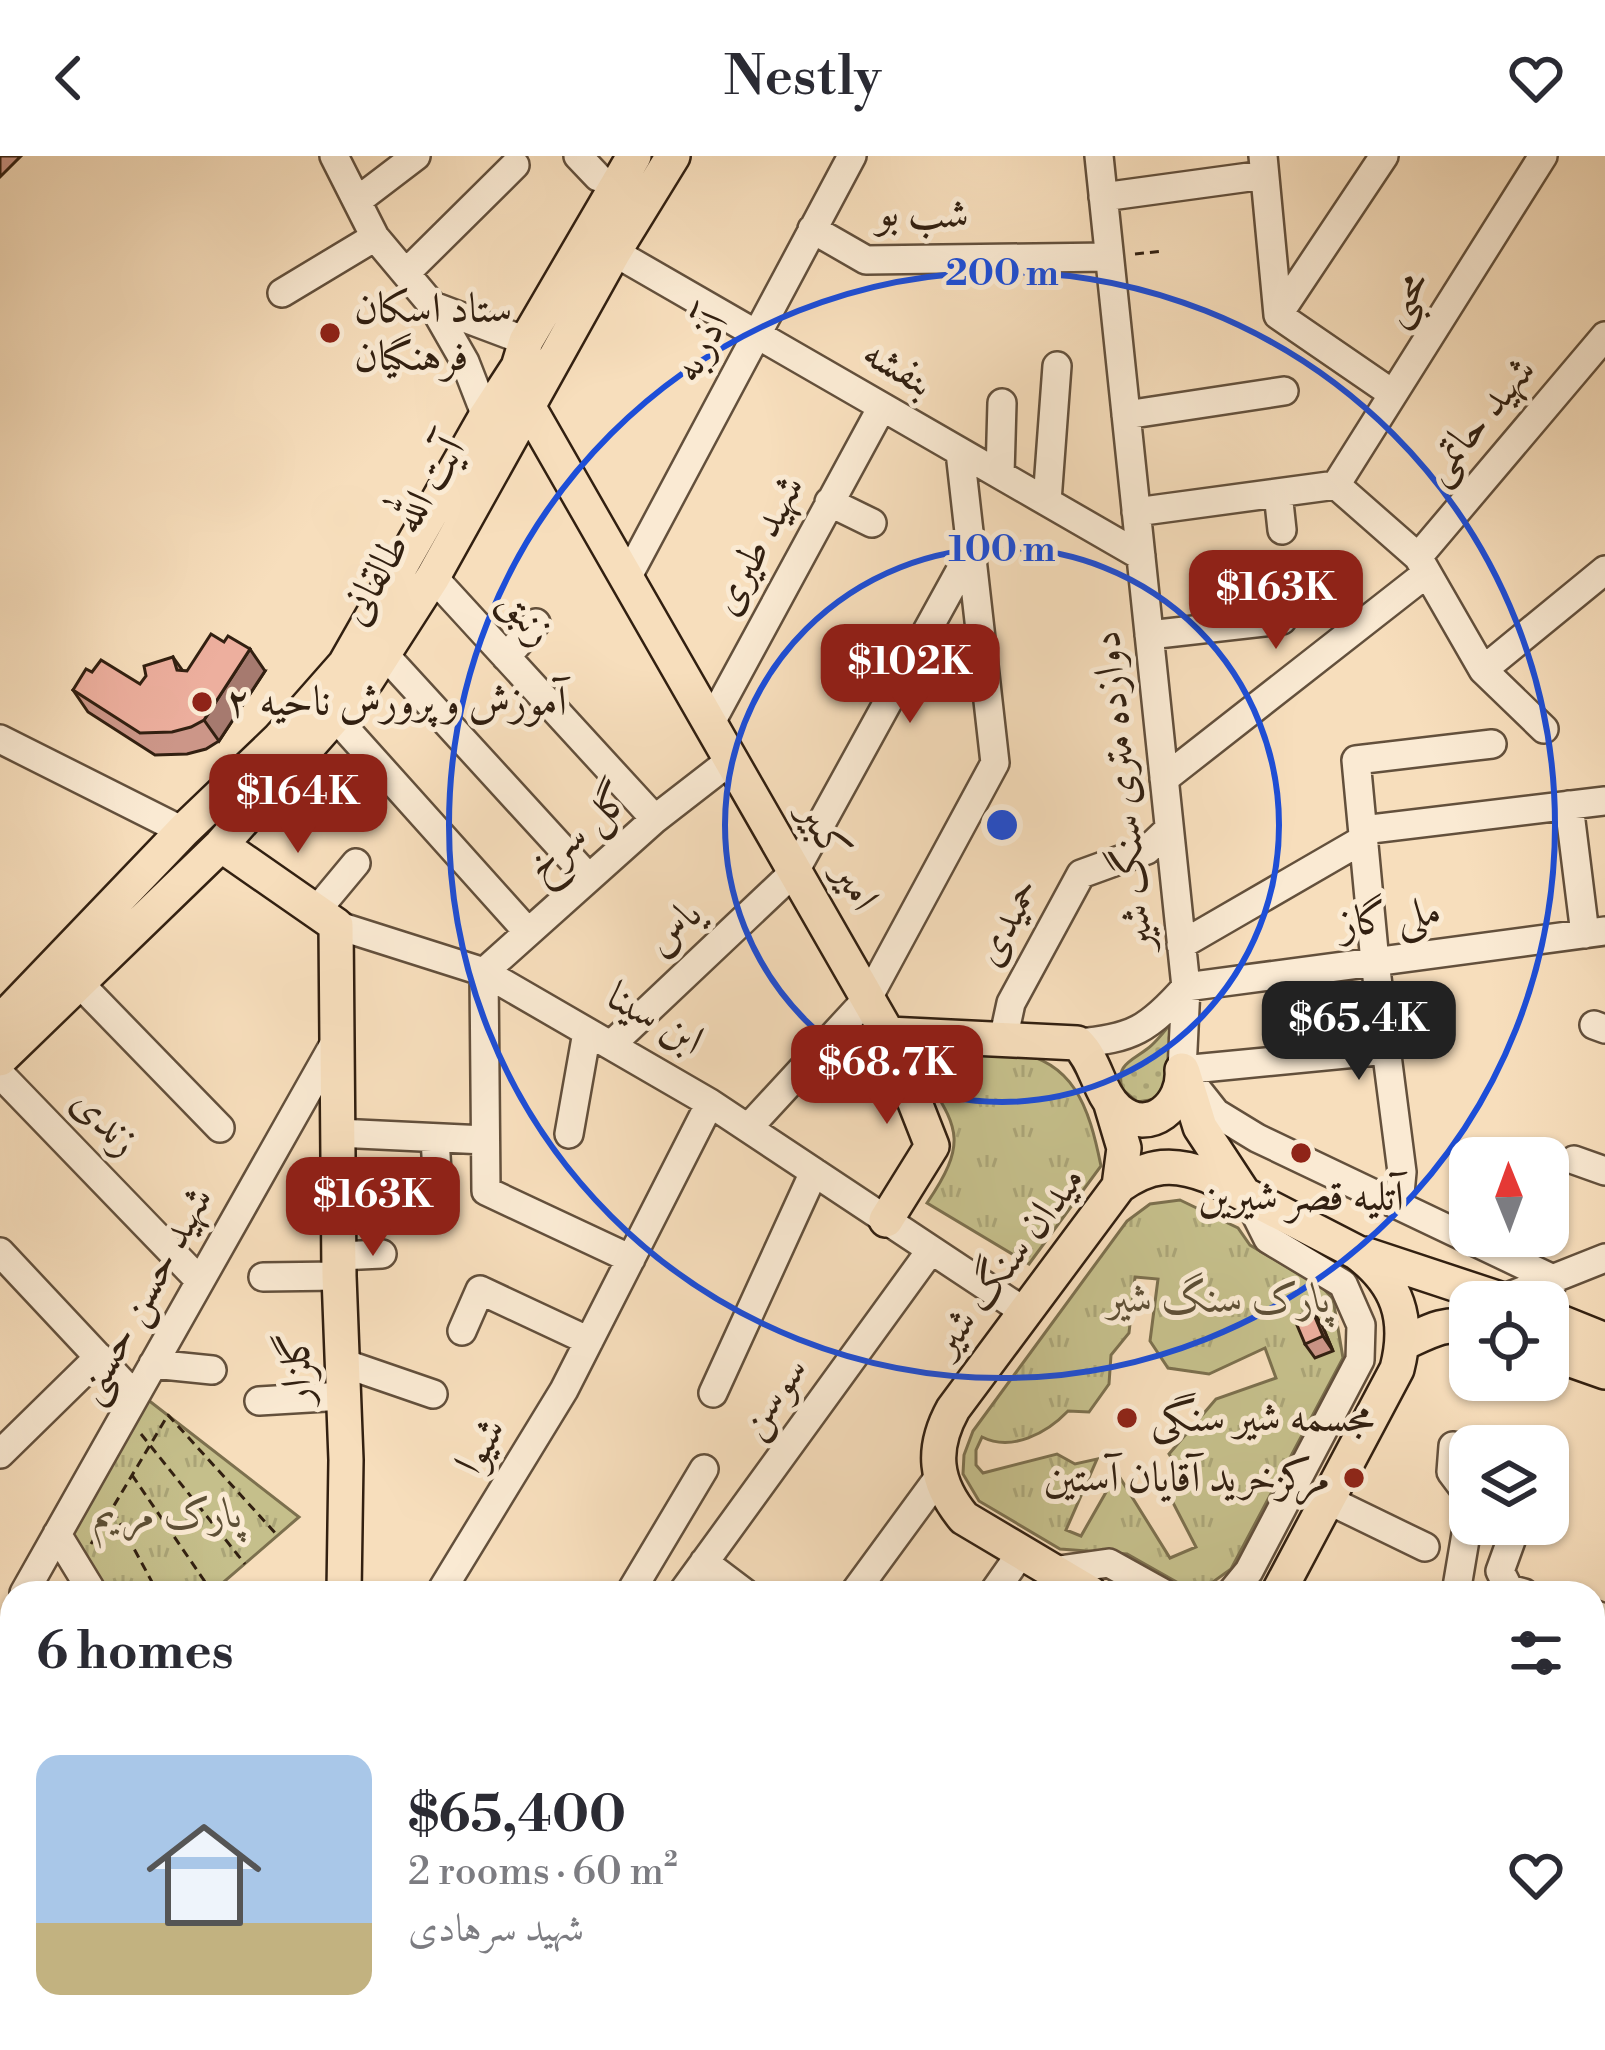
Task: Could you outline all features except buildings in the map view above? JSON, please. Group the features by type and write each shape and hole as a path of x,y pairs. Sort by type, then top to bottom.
{"main road":[{"name":"آیت الله طالقانی","path":"7,1034 80,984 221,845 335,717 384,654 433,577 486,416 625,178 673,156"},
{"name":"آیت الله طالقانی","path":"7,1034 182,831 279,740 345,664 456,500 528,406 614,253 625,178"},
{"name":"امیر کبیر","path":"522,354 528,406 888,1034 932,1146 886,1220"},
{"name":"ابن سینا","path":"221,845 326,918"},
{"name":"گلزار","path":"326,918 337,1039 344,1581"},
{"path":"888,1034 1077,1043 1095,1066 1124,1148 1119,1186"},
{"path":"1110,1101 1129,1117 1165,1113 1181,1095 1182,1070"},
{"path":"1182,1070 1200,1127 1246,1195"},
{"name":"میدان سنگ شیر","path":"939,1477 937,1454 952,1408 1119,1186 1138,1172 1162,1165 1186,1167 1246,1195 1378,1268 1394,1290 1403,1316 1404,1343"},
{"path":"1356,1252 1449,1283"},
{"path":"1569,1325 1605,1340"},
{"path":"1284,1581 1397,1369 1404,1343 1449,1328"},
{"path":"1569,1359 1605,1372"},
{"path":"939,1477 948,1499 964,1518 1069,1581"}],"street":[{"path":"334,156 375,237 434,306 465,362 486,416"},
{"path":"357,201 416,156"},
{"path":"578,156 625,178"},
{"name":"آذربه","path":"627,578 852,156"},
{"name":"دوازده متری سنگ شیر","path":"1099,156 1186,987 1182,1070"},
{"path":"1278,315 1365,170 1384,156"},
{"name":"محبی","path":"1336,485 1543,156"},
{"path":"406,273 515,165"},
{"path":"1103,197 1263,165 1278,315 1393,394"},
{"name":"شب بو","path":"812,229 866,260 1109,257"},
{"path":"282,293 375,237"},
{"name":"بنفشه","path":"614,253 1141,556"},
{"path":"434,306 522,354"},
{"name":"شهید حاتمی","path":"1164,779 1423,565 1605,336"},
{"path":"1047,500 1057,366"},
{"path":"1126,415 1284,391"},
{"path":"1000,474 1002,403"},
{"name":"شهید طیری","path":"710,724 882,407"},
{"path":"748,1128 868,998 995,763 960,452"},
{"path":"1136,512 1336,485 1423,565 1483,670 1544,729"},
{"path":"1278,493 1282,530"},
{"path":"829,502 872,523"},
{"name":"یاس","path":"599,1038 795,871 971,551"},
{"path":"1483,670 1605,570"},
{"name":"زنبق","path":"433,577 655,819"},
{"path":"1149,635 1282,620"},
{"path":"506,657 536,623"},
{"path":"384,654 589,878"},
{"path":"335,717 528,932"},
{"path":"0,739 182,831"},
{"path":"1399,1204 1402,1172 1356,760 1492,744"},
{"name":"گل سرخ","path":"484,972 655,819 730,760"},
{"path":"1181,945 1363,834 1605,801"},
{"path":"1569,805 1595,933"},
{"name":"حمیدی","path":"1003,1040 1011,1004 1081,874 1147,850 1169,829"},
{"path":"326,918 356,863"},
{"name":"ابن سینا","path":"326,918 484,972 710,1102 1025,1312"},
{"name":"ملی گاز","path":"1186,987 1595,933"},
{"path":"484,972 485,1191 631,1259"},
{"path":"80,984 220,1128"},
{"path":"1077,1043 1127,1038 1158,1018 1186,987"},
{"path":"569,1134 599,1038"},
{"name":"شهید حسن حسنی","path":"31,1581 337,1039"},
{"path":"1182,1070 1387,1050"},
{"path":"1182,1070 1216,1113 1257,1138 1555,1280 1605,1258"},
{"name":"زندی","path":"0,1074 200,1281"},
{"name":"شیوا","path":"447,1581 564,1390 710,1102"},
{"path":"338,1133 485,1140"},
{"path":"435,1138 438,1190"},
{"path":"1574,1160 1605,1171"},
{"path":"712,1394 814,1172"},
{"path":"1241,1581 1360,1360 1361,1325 1343,1284 1268,1239 1246,1195"},
{"name":"سوسن","path":"691,1581 932,1250"},
{"path":"0,1252 98,1357 129,1406"},
{"path":"263,1277 339,1266 382,1254"},
{"path":"462,1331 480,1289 589,1341"},
{"path":"0,1454 98,1357"},
{"path":"153,1364 212,1370"},
{"path":"259,1401 343,1380 433,1394"},
{"path":"637,1581 704,1469"},
{"path":"863,1581 939,1477"},
{"path":"1328,1500 1425,1547"},
{"path":"57,1534 85,1581"},
{"path":"1458,1581 1464,1545"},
{"path":"1506,1581 1501,1571 1510,1545"},
{"path":"1001,1581 1021,1552"},
{"path":"704,1562 729,1581"},
{"path":"1052,1571 1109,1563 1141,1581"}],"path":[{"path":"1109,257 1163,251"},
{"path":"129,1406 149,1446 245,1564"},
{"path":"76,1566 168,1415 277,1535"},
{"path":"132,1475 204,1581"},
{"path":"112,1508 152,1581"}],"green space":[{"path":"1175,1018 1169,1083 1157,1099 1137,1102 1122,1089 1123,1069"},
{"path":"1007,1051 1048,1064 1075,1089 1091,1124 1101,1166 1029,1264 927,1203 950,1161 953,1130 916,1059"},
{"name":"پارک سنگ شیر","path":"1180,1200 1238,1228 1250,1245 1323,1288 1333,1299 1343,1358 1231,1569 1214,1581 1175,1581 1127,1554 1060,1549 979,1501 963,1474 973,1431 1127,1221 1150,1204","holes":["1135,1277 1158,1279 1150,1341 1168,1368 1209,1374 1265,1348 1276,1378 1216,1399 1169,1454 1180,1472 1169,1495 1196,1547 1170,1558 1117,1473 1081,1536 1066,1530 1097,1459 1075,1464 1057,1454 983,1473 976,1465 982,1437 1017,1441 1039,1433 1068,1411 1089,1412 1109,1384 1111,1355 1129,1333"]},
{"name":"پارک مریم","path":"143,1396 299,1517 225,1581 97,1581 70,1535"}],"place":[{"name":"ستاد اسکان فرهنگیان","path":"330,333"},
{"name":"آموزش و پرورش ناحیه ۲","path":"202,702"},
{"name":"آتلیه قصر شیرین","path":"1301,1153"},
{"name":"مجسمه شیر سنگی","path":"1127,1418"},
{"name":"مرکزخرید آقایان آستین","path":"1354,1478"}]}
